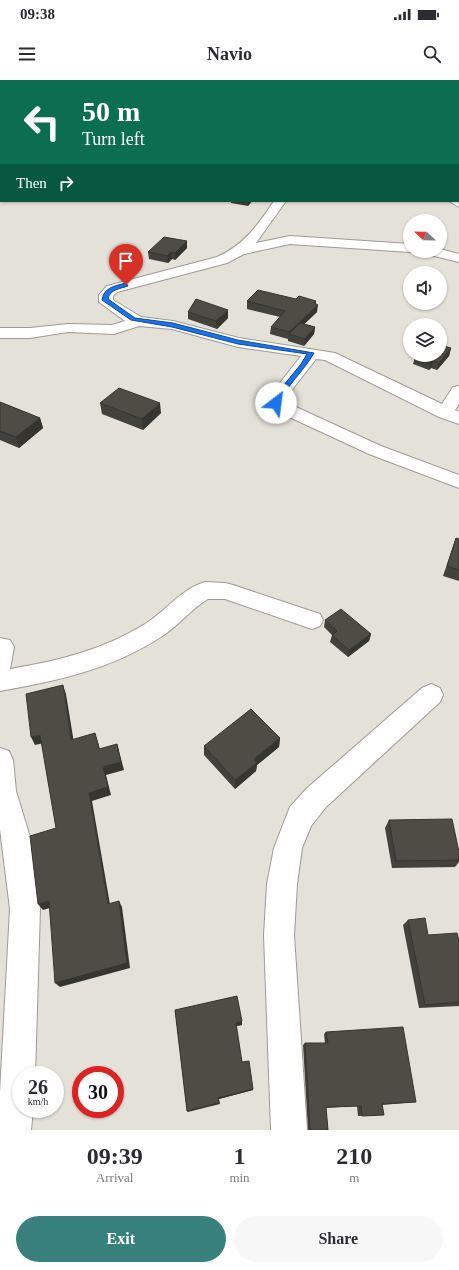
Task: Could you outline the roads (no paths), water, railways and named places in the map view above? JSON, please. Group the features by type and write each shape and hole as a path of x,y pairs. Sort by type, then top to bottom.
{"street":[{"path":"243,250 263,226 279,202"},
{"path":"263,226 290,240"},
{"path":"403,247 290,240 243,250 222,260 112,289 106,295 106,302 138,321 173,325 238,342 334,358 368,377 452,416 459,391"},
{"path":"447,255 459,258"},
{"path":"0,333 30,333 68,328 114,330 138,321"},
{"path":"311,353 304,365 277,397 276,400 278,405 375,450 459,482"},
{"path":"0,682 60,671 91,663 132,643 155,629 205,590 225,591 312,620"},
{"path":"289,1130 279,935 282,884 288,848 300,817 316,798 431,695"},
{"path":"0,760 3,791 16,837 25,909 18,1087 13,1130"}]}
